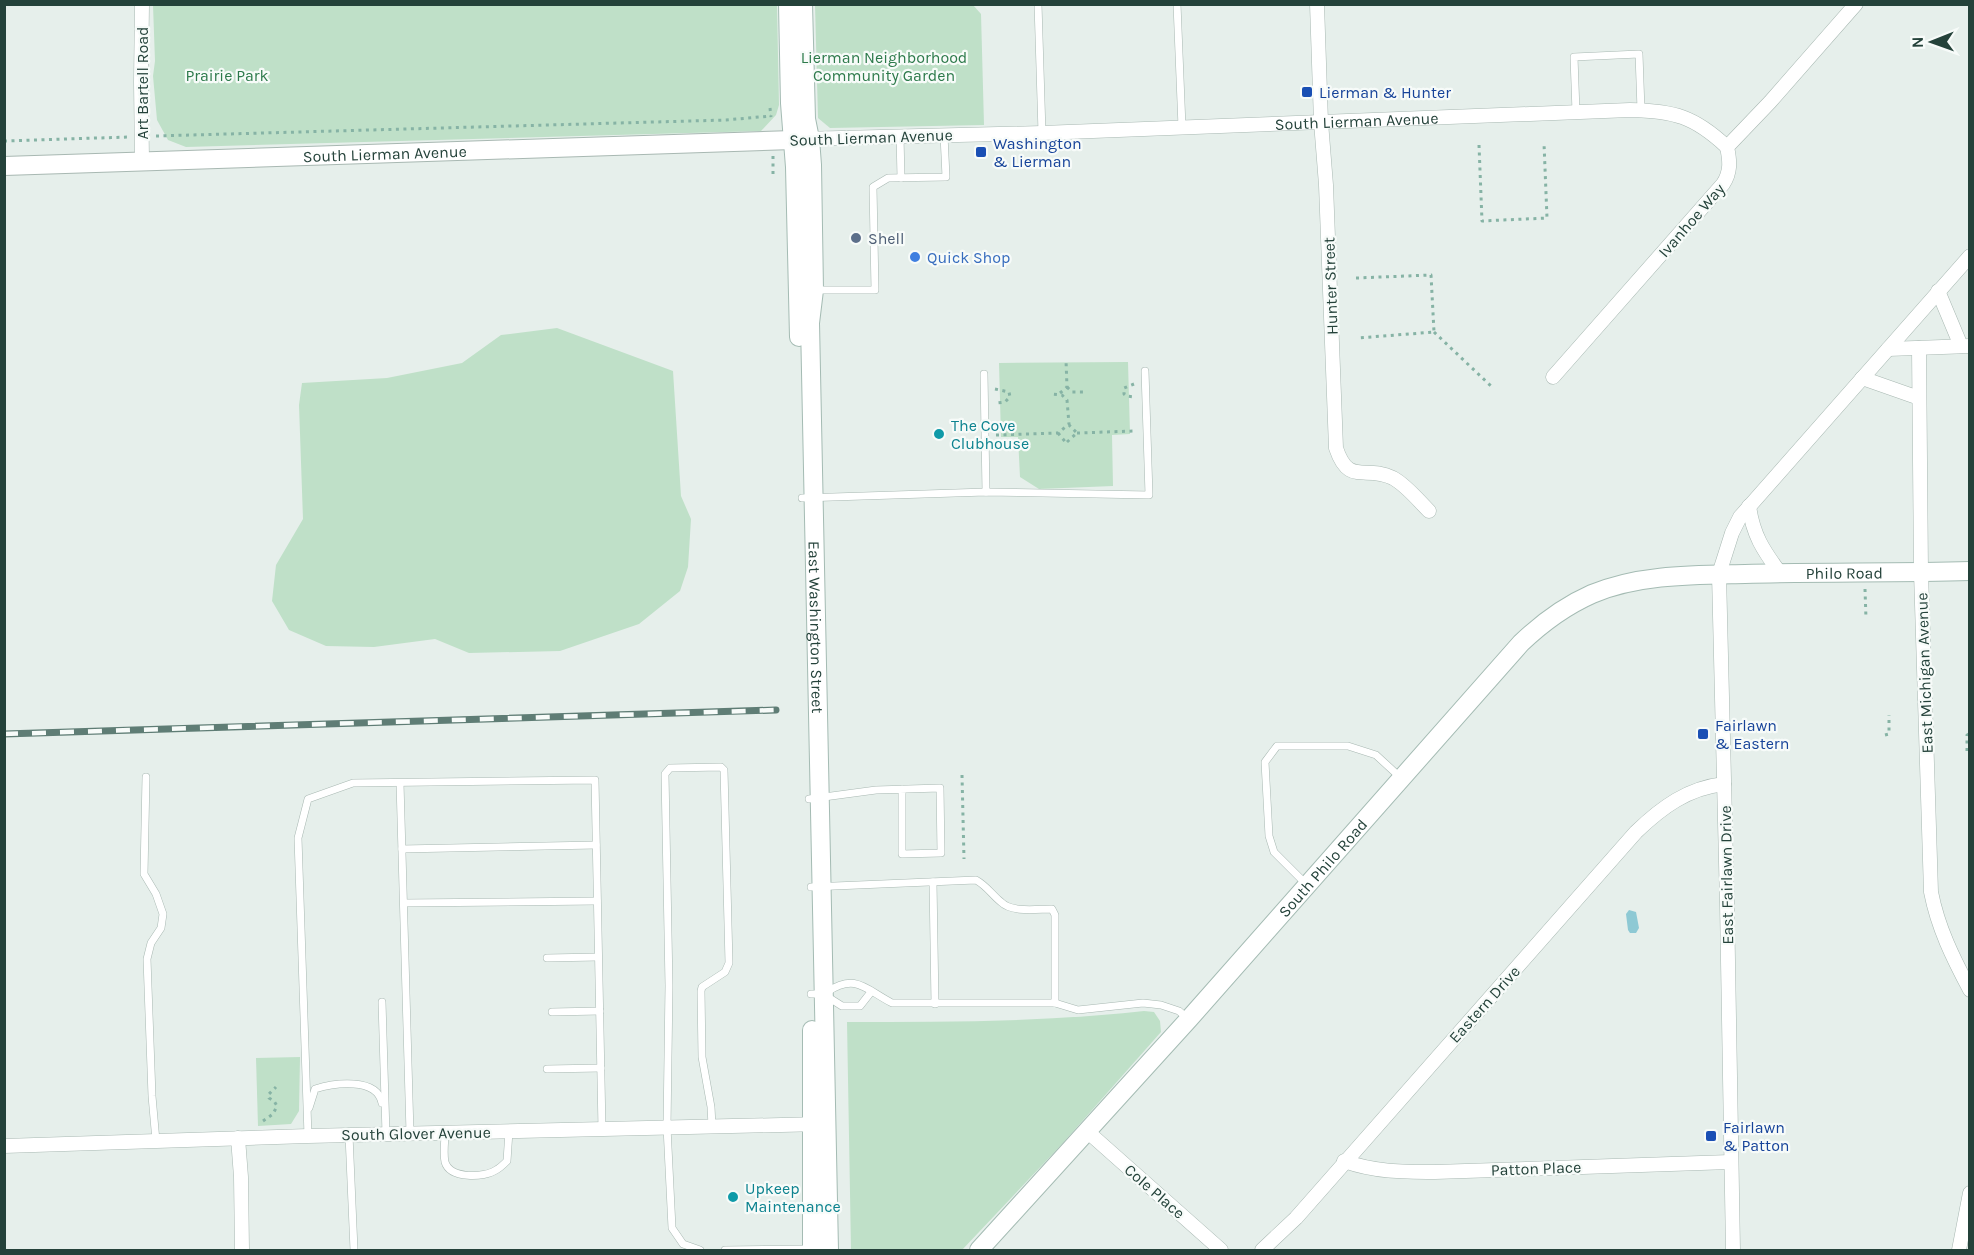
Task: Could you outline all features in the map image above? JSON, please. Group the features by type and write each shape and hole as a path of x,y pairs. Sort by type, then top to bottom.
{"main road":[{"name":"East Washington Street","path":"788,4 790,102 802,139"},
{"name":"East Washington Street","path":"803,4 806,119 802,139 820,1124 811,1160 818,1250"},
{"name":"South Lierman Avenue","path":"4,166 802,139"},
{"name":"Philo Road","path":"1719,574 1970,571"},
{"name":"South Philo Road","path":"979,1251 1189,1019 1521,643 1541,624 1593,593 1625,583 1719,574"}],"street":[{"name":"Art Bartell Road","path":"142,4 142,161"},
{"name":"Hunter Street","path":"1317,4 1336,448 1340,461 1348,470 1380,472 1396,480 1429,511"},
{"path":"1727,147 1857,4"},
{"name":"South Lierman Avenue","path":"802,139 1042,133 1641,110 1678,114 1694,121 1727,147"},
{"name":"Ivanhoe Way","path":"1553,376 1723,184 1728,177 1730,162 1727,147"},
{"name":"East Fairlawn Drive","path":"1733,1251 1719,574 1732,533 1740,517 1970,256"},
{"path":"1888,349 1965,346 1938,291"},
{"name":"East Michigan Avenue","path":"1919,348 1921,572 1931,892 1936,916 1947,944 1970,990"},
{"path":"1862,378 1920,398"},
{"path":"1749,507 1755,535 1780,573"},
{"name":"Eastern Drive","path":"1262,1251 1296,1218 1636,832 1678,797 1697,789 1724,784"},
{"name":"South Glover Avenue","path":"4,1146 410,1133 820,1124"},
{"name":"Cole Place","path":"1088,1132 1221,1251"},
{"path":"238,1138 242,1251"},
{"name":"Patton Place","path":"1344,1161 1366,1169 1386,1172 1730,1162"},
{"path":"1959,1251 1970,1193"}],"lane":[{"path":"1038,4 1042,133"},
{"path":"1177,4 1182,127"},
{"path":"1576,112 1574,57 1639,54 1641,110"},
{"path":"806,290 875,290 873,188 888,178 946,177 944,135"},
{"path":"900,136 901,178"},
{"path":"808,498 986,492 1149,495 1145,371"},
{"path":"984,374 986,492"},
{"path":"1307,885 1274,852 1269,836 1265,762 1276,746 1348,746 1376,755 1401,778"},
{"path":"700,1251 683,1244 672,1228 667,1127 669,986 666,774 670,768 722,766 724,770 729,963 725,972 701,990 702,1057 712,1126"},
{"path":"146,777 144,874 156,894 163,914 161,928 151,943 147,959 156,1141"},
{"path":"308,1136 298,838 308,799 353,783 595,780 602,1129"},
{"path":"400,783 410,1133"},
{"path":"814,799 876,790 902,789 940,788 941,853 902,854 902,789"},
{"path":"402,849 596,845"},
{"path":"816,887 976,880 985,885 1003,905 1016,908 1052,909 1055,915 1055,1003"},
{"path":"933,882 935,1004"},
{"path":"404,903 597,901"},
{"path":"547,958 598,957"},
{"path":"817,994 841,983 858,983 892,1003 1055,1003 1078,1010 1143,1003 1161,1005 1179,1011 1189,1019"},
{"path":"817,994 842,1006 860,1006 871,992"},
{"path":"382,1002 386,1134"},
{"path":"552,1012 600,1011"},
{"path":"547,1069 601,1068"},
{"path":"307,1119 315,1089 330,1084 365,1085 374,1089 381,1098 386,1117"},
{"path":"445,1133 445,1161 449,1170 460,1175 486,1174 496,1171 507,1161 509,1131"},
{"path":"350,1135 354,1251"},
{"path":"725,1251 818,1250"}],"path":[{"path":"165,136 772,118 770,108"},
{"path":"4,141 112,138"},
{"path":"1479,145 1482,220 1504,220 1547,218 1544,143"},
{"path":"773,165 773,178"},
{"path":"1356,278 1431,275 1434,332 1492,387"},
{"path":"1358,338 1434,332"},
{"path":"1066,360 1067,387"},
{"path":"1067,387 1075,393"},
{"path":"1051,394 1059,393 1067,387"},
{"path":"984,390 1003,390 1009,392 1010,397 1000,403 984,404"},
{"path":"1067,400 1075,393 1083,392"},
{"path":"1059,393 1067,400 1069,424 1077,433"},
{"path":"985,435 1058,433 1069,424"},
{"path":"1058,433 1067,443 1077,433 1147,431"},
{"path":"1864,572 1866,619"},
{"path":"1885,735 1889,734 1889,716"},
{"path":"1967,751 1967,735 1969,734"},
{"path":"962,775 964,859"},
{"path":"1970,864 1970,878"},
{"path":"263,1121 273,1114 277,1106 268,1098 276,1087"}],"green space":[{"name":"Prairie Park","path":"153,5 777,5 779,105 776,115 761,131 186,147 168,140 157,120 153,76 155,61"},
{"name":"Lierman Neighborhood Community Garden","path":"815,5 973,5 981,14 984,125 830,128 818,118"},
{"path":"557,328 673,371 681,496 691,519 688,567 680,591 639,624 560,651 469,653 435,639 374,647 326,646 289,630 272,601 276,565 303,519 299,405 302,383 387,378 462,363 501,335"},
{"path":"1128,362 1130,434 1112,435 1113,486 1039,489 1020,477 1018,437 1001,437 999,363"},
{"path":"1154,1012 1160,1021 1161,1032 1062,1144 962,1250 851,1250 847,1022 1033,1019"},
{"path":"300,1057 299,1111 291,1124 258,1126 256,1058"}],"water":[{"path":"1629,910 1636,912 1639,928 1636,933 1630,933 1628,930 1626,914"}],"railway":[{"path":"4,734 776,710"}],"place":[{"name":"Lierman & Hunter","path":"1307,92"},
{"name":"Washington & Lierman","path":"981,152"},
{"name":"Shell","path":"856,238"},
{"name":"Quick Shop","path":"915,257"},
{"name":"The Cove Clubhouse","path":"939,434"},
{"name":"Fairlawn & Eastern","path":"1703,734"},
{"name":"Fairlawn & Patton","path":"1711,1136"},
{"name":"Upkeep Maintenance","path":"733,1197"}]}
